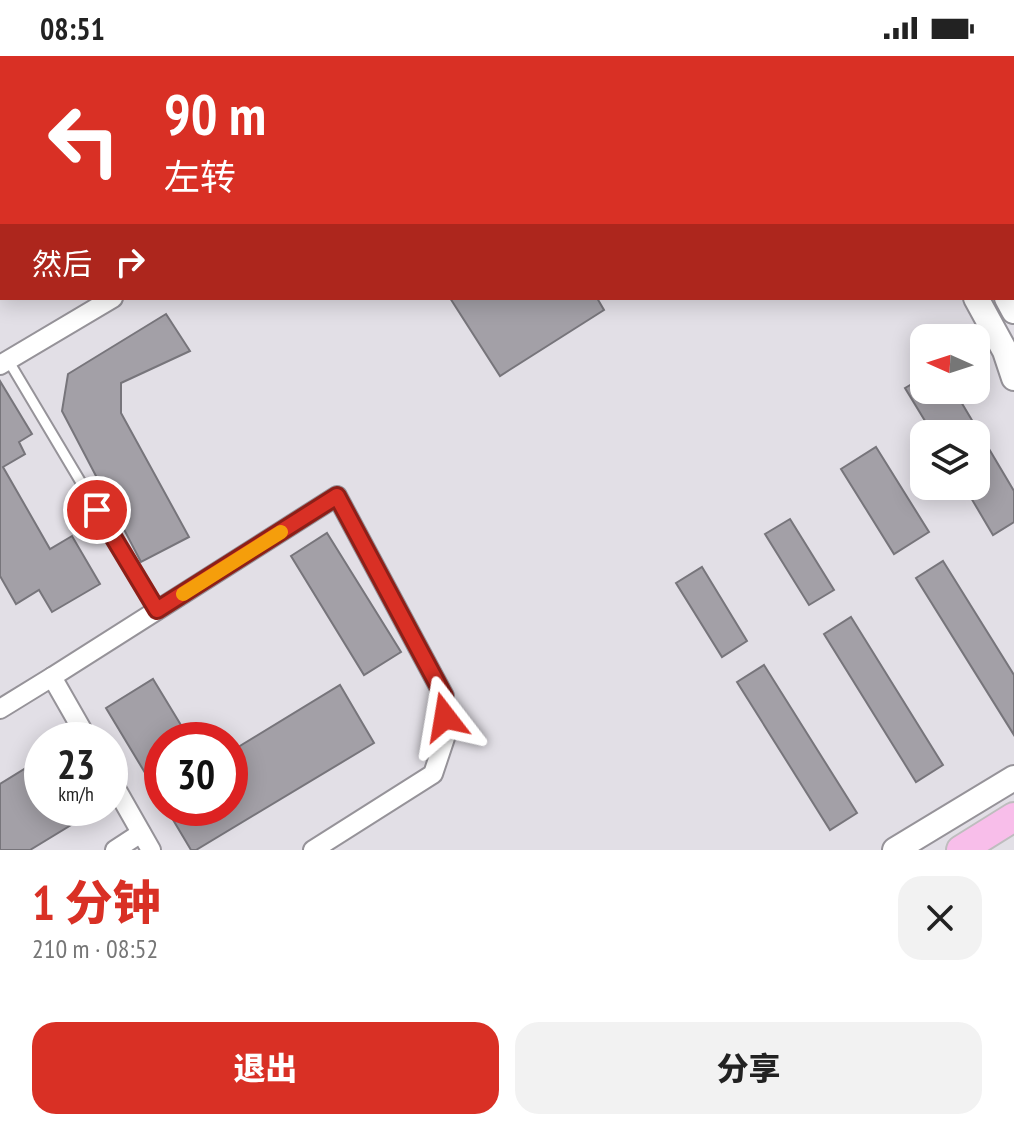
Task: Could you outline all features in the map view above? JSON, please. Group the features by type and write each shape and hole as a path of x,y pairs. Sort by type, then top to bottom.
{"main road":[{"path":"961,850 1014,817"}],"street":[{"path":"4,362 110,300"},
{"path":"977,300 1005,351 1014,378"},
{"path":"0,709 337,496 444,696 445,738 433,774 313,850"},
{"path":"52,677 78,722"},
{"path":"895,850 1014,778"},
{"path":"128,810 151,850"},
{"path":"115,850 141,833"}],"lane":[{"path":"4,362 157,610"}],"building":[{"path":"451,300 598,300 604,310 500,376"},
{"path":"166,314 190,351 121,383 121,413 189,537 141,562 62,411 68,374"},
{"path":"0,381 32,434 19,442 25,454 3,467 50,549 72,536 100,584 52,612 39,590 16,604 0,576"},
{"path":"915,404 962,404 972,420 924,420"},
{"path":"876,447 929,532 894,554 841,469"},
{"path":"990,451 1014,491 1014,522 993,535 972,500 990,500"},
{"path":"790,519 834,590 809,605 765,534"},
{"path":"327,533 401,652 364,675 291,556"},
{"path":"943,561 1014,675 1014,735 916,578"},
{"path":"702,567 747,641 722,657 676,583"},
{"path":"851,617 943,765 916,782 824,634"},
{"path":"764,665 857,813 830,830 737,682"},
{"path":"153,679 179,722 144,722 144,771 128,745 128,722 114,722 106,708"},
{"path":"340,685 374,743 248,819 248,741"},
{"path":"24,769 24,826 69,826 30,850 0,850 0,784"},
{"path":"177,826 236,826 196,850 191,850"}],"slow traffic":[{"path":"183,594 281,532"}],"route":[{"path":"97,510 157,610 337,496 444,696 445,717"}]}
